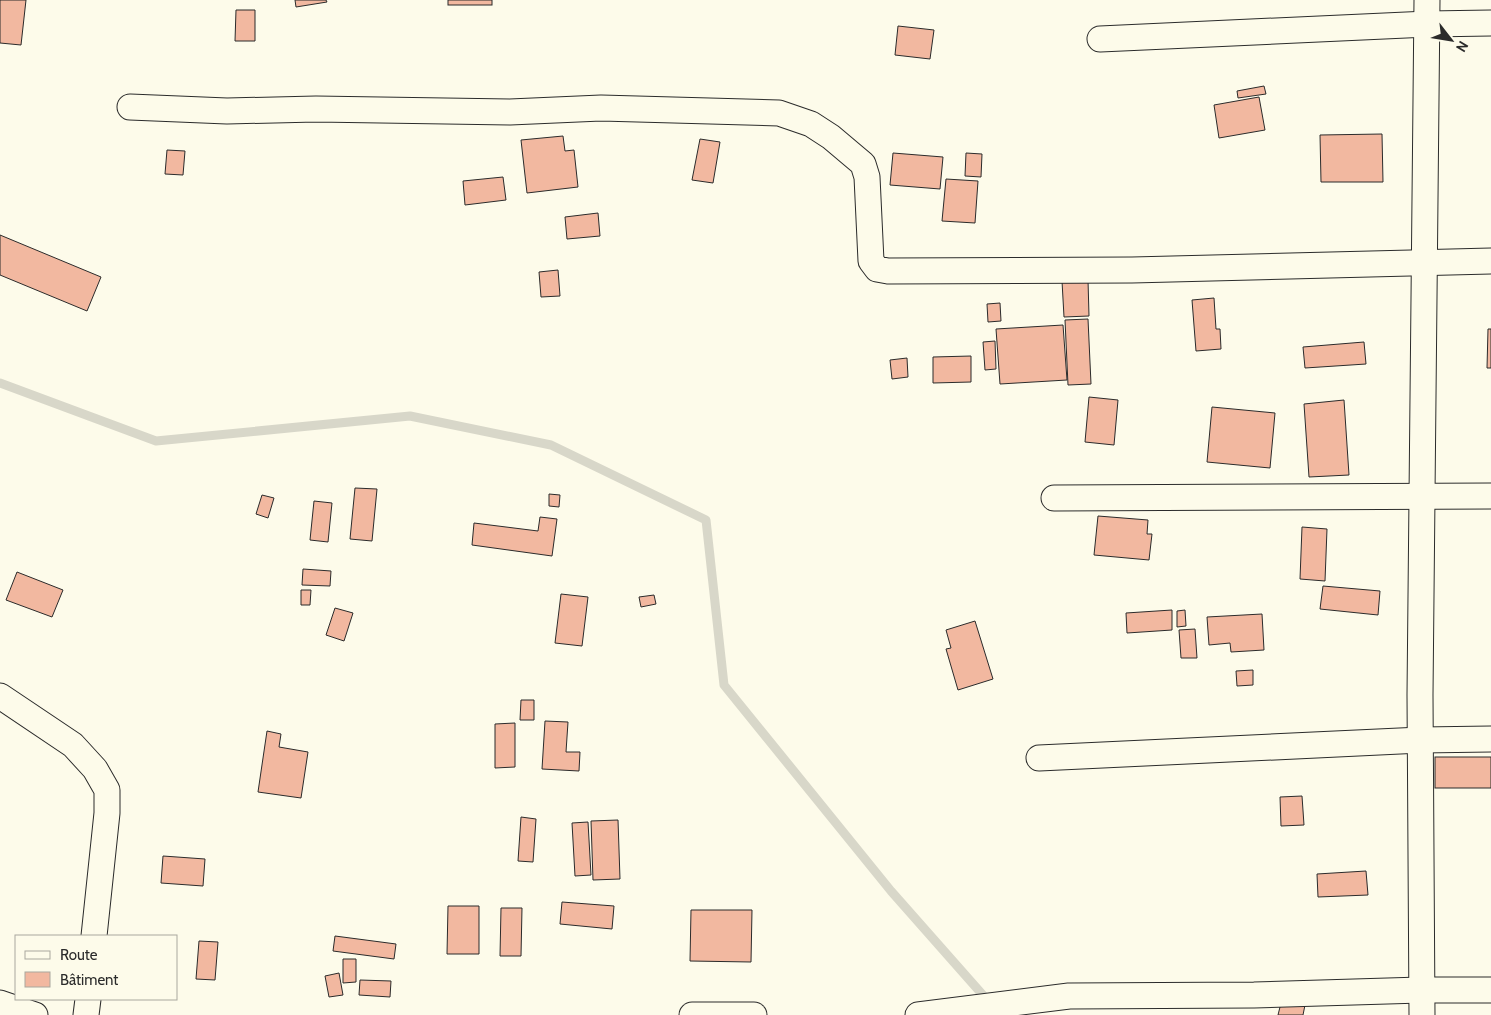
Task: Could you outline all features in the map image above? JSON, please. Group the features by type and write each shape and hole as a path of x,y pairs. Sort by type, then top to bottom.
{"street":[{"path":"1100,39 1428,12 1491,23"},
{"path":"1422,1015 1422,496 1428,12"},
{"path":"130,108 227,111 316,109 510,112 601,108 779,113 811,124 831,137 863,164 867,177 871,260 877,269 888,271 1132,270 1491,261"},
{"path":"1054,498 1491,496"},
{"path":"0,696 74,745 95,769 107,790 107,812 94,935"},
{"path":"1039,758 1421,740 1491,739"},
{"path":"918,1015 1069,996 1254,995 1491,990"},
{"path":"86,1015 88,1000"},
{"path":"0,1003 35,1015"},
{"path":"692,1015 754,1015"}],"building":[{"path":"0,0 26,0 21,45 0,43"},
{"path":"295,0 326,0 327,2 296,7"},
{"path":"448,0 492,0 492,5 448,5"},
{"path":"236,10 255,10 255,41 235,41"},
{"path":"898,26 934,30 930,59 895,55"},
{"path":"1264,86 1266,94 1238,98 1237,91"},
{"path":"1259,97 1265,130 1219,138 1214,105"},
{"path":"1382,134 1383,182 1321,182 1320,135"},
{"path":"563,136 565,151 574,150 578,187 527,193 521,140"},
{"path":"700,139 720,142 713,183 692,180"},
{"path":"167,150 185,151 183,175 165,174"},
{"path":"893,153 943,157 940,189 890,185"},
{"path":"966,153 982,154 981,177 965,176"},
{"path":"503,177 506,200 465,205 463,181"},
{"path":"946,179 978,181 975,223 942,221"},
{"path":"598,213 600,236 567,239 565,217"},
{"path":"0,235 101,277 87,311 0,275"},
{"path":"558,270 560,296 541,297 539,272"},
{"path":"1088,280 1089,316 1064,317 1062,281"},
{"path":"1214,298 1216,329 1220,329 1221,349 1196,351 1192,300"},
{"path":"1000,303 1001,321 988,322 987,304"},
{"path":"1088,319 1091,384 1068,385 1065,320"},
{"path":"1063,325 1067,380 1000,384 996,329"},
{"path":"1488,329 1491,329 1491,368 1487,368"},
{"path":"995,341 996,369 985,370 983,342"},
{"path":"1364,342 1366,364 1305,368 1303,347"},
{"path":"971,356 971,382 933,383 933,357"},
{"path":"907,358 908,377 892,379 890,360"},
{"path":"1089,397 1118,400 1114,445 1085,442"},
{"path":"1344,400 1349,475 1309,477 1304,404"},
{"path":"1212,407 1275,413 1270,468 1207,462"},
{"path":"355,488 377,489 372,541 350,539"},
{"path":"549,494 560,495 559,507 549,506"},
{"path":"262,495 274,498 268,518 256,514"},
{"path":"314,501 332,503 328,542 310,540"},
{"path":"1098,516 1148,520 1147,534 1152,534 1149,560 1094,555"},
{"path":"540,517 557,519 552,556 472,545 474,523 538,531"},
{"path":"1302,527 1327,529 1325,581 1300,579"},
{"path":"303,569 331,571 330,586 302,585"},
{"path":"17,572 63,590 52,617 6,600"},
{"path":"1323,586 1380,591 1378,615 1320,609"},
{"path":"301,590 311,590 310,605 301,605"},
{"path":"561,594 588,597 582,646 555,643"},
{"path":"654,595 656,604 641,607 639,597"},
{"path":"335,608 353,613 344,641 326,635"},
{"path":"1172,610 1172,630 1127,633 1126,613"},
{"path":"1185,610 1186,626 1177,627 1177,611"},
{"path":"1262,614 1264,650 1231,652 1230,643 1209,645 1207,617"},
{"path":"975,621 993,679 958,690 946,649 951,648 946,630"},
{"path":"1195,629 1197,658 1181,658 1179,630"},
{"path":"1253,670 1253,685 1237,686 1236,671"},
{"path":"521,700 534,700 534,720 520,720"},
{"path":"545,721 568,722 566,752 580,752 579,771 542,769"},
{"path":"515,723 515,767 495,768 495,724"},
{"path":"267,731 281,734 279,747 308,752 301,798 258,792"},
{"path":"1435,757 1491,757 1491,788 1435,788"},
{"path":"1302,796 1304,825 1281,826 1280,797"},
{"path":"521,817 536,819 533,862 518,861"},
{"path":"618,820 620,879 593,880 591,821"},
{"path":"588,822 591,875 575,876 572,823"},
{"path":"163,856 205,859 203,886 161,883"},
{"path":"1366,871 1368,895 1318,897 1317,874"},
{"path":"562,902 614,906 612,929 560,924"},
{"path":"448,906 479,906 479,954 447,954"},
{"path":"501,908 522,908 521,956 500,956"},
{"path":"691,910 752,910 751,962 690,961"},
{"path":"335,936 396,944 394,959 333,951"},
{"path":"199,941 218,942 215,980 196,979"},
{"path":"343,959 356,959 356,982 343,983"},
{"path":"339,973 343,995 329,997 325,976"},
{"path":"360,980 391,981 390,997 359,995"},
{"path":"1282,999 1305,1005 1303,1015 1278,1015"}],"waterway":[{"path":"0,383 156,441 410,416 551,445 706,520 724,685 891,891 989,1002"}]}
